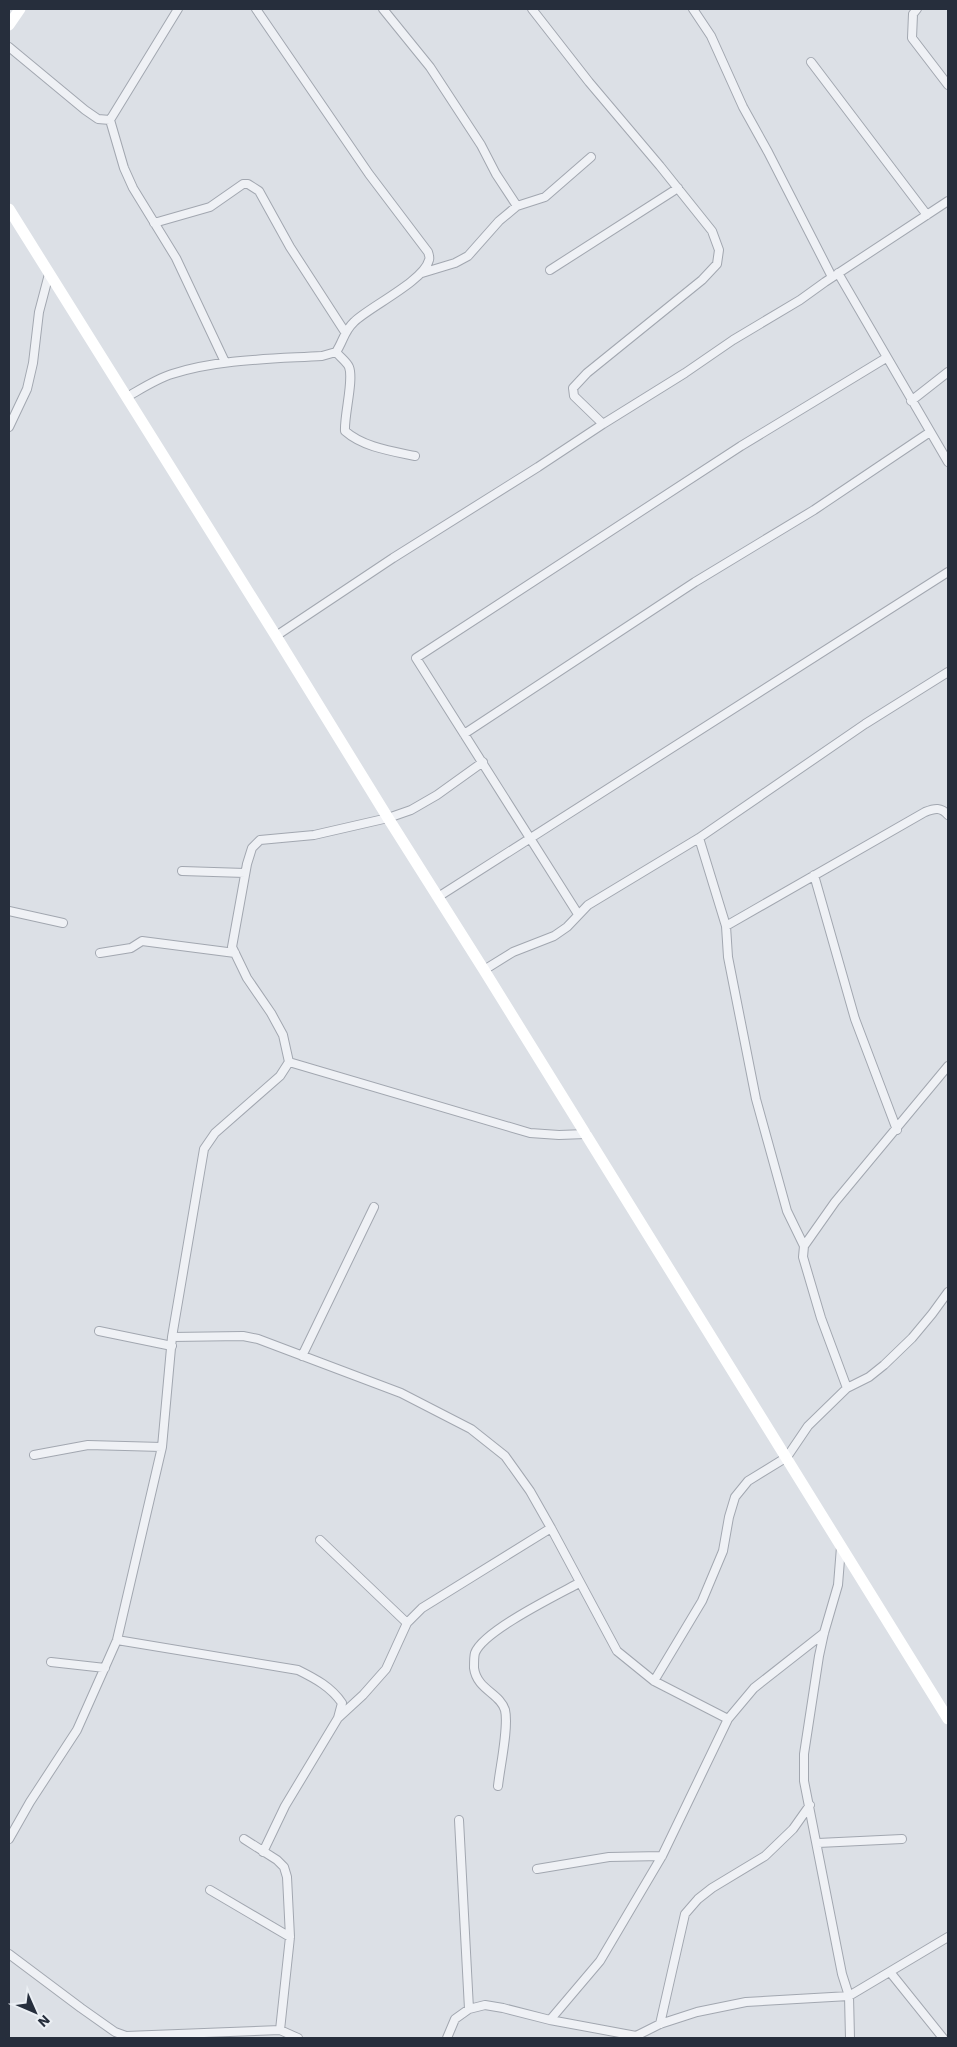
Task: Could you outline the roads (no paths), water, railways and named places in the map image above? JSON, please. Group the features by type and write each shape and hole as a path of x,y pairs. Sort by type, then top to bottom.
{"main road":[{"path":"10,18 20,9"},
{"path":"9,209 842,1545 948,1719"}],"street":[{"path":"178,9 110,120 124,168 133,188 176,258 225,362"},
{"path":"256,9 369,174 428,252 429,260 422,273"},
{"path":"383,9 430,67 481,145 496,174 517,206"},
{"path":"532,9 589,82 712,231 719,250 717,264 702,280 587,373 573,388 574,396 603,424"},
{"path":"693,9 711,36 743,107 835,275 948,462"},
{"path":"917,9 913,14 912,38 948,85"},
{"path":"9,47 85,110 98,119 110,120"},
{"path":"811,62 927,215"},
{"path":"127,397 148,384 172,374 225,362 322,356 336,352 341,345 345,332 355,321 422,273 455,263 468,256 499,221 517,206 545,196 591,157"},
{"path":"154,223 210,207 244,184 248,184 259,191 290,247 345,332"},
{"path":"550,270 678,188"},
{"path":"276,636 393,558 538,468 733,340 800,300 948,201"},
{"path":"9,427 27,389 39,312 49,274"},
{"path":"336,352 349,368 350,385 344,419 344,431 374,446 414,456"},
{"path":"578,914 416,658 741,446 886,358"},
{"path":"912,401 948,372"},
{"path":"464,734 695,582 814,510 930,432"},
{"path":"438,897 948,572"},
{"path":"484,970 513,952 554,936 567,928 588,905 699,838 865,724 948,672"},
{"path":"9,1838 77,1730 117,1640 162,1447 172,1337 204,1149 216,1132 280,1076 289,1062 283,1035 271,1013 247,978 232,947 245,872 252,848 260,840 314,834 388,818 411,810 437,795 483,762"},
{"path":"726,926 925,812 935,808 943,810 948,815"},
{"path":"699,838 726,926 728,957 756,1099 787,1211 804,1246"},
{"path":"182,871 245,872"},
{"path":"814,875 855,1019 897,1130"},
{"path":"9,911 63,923"},
{"path":"100,953 131,948 142,941 235,953"},
{"path":"289,1062 530,1133 586,1134"},
{"path":"846,1388 821,1318 803,1257 804,1246 835,1202 897,1130 948,1066"},
{"path":"302,1356 374,1207"},
{"path":"654,1681 702,1601 723,1550 735,1497 748,1481 787,1457 808,1426 846,1388 869,1377 884,1366 932,1314 948,1291"},
{"path":"99,1331 172,1346"},
{"path":"172,1337 243,1336 258,1339 400,1393 471,1430 505,1456 530,1491 617,1651 654,1681 728,1718"},
{"path":"34,1455 88,1445 162,1447"},
{"path":"338,1718 363,1695 386,1669 408,1623 422,1608 551,1528"},
{"path":"320,1540 408,1623"},
{"path":"842,1545 838,1584 824,1634 804,1754 804,1781 818,1843 842,1974 849,1996 850,2038"},
{"path":"498,1786 506,1721 504,1708 480,1684 474,1668 475,1653 483,1641 518,1616 580,1583"},
{"path":"550,2020 600,1961 662,1856 728,1718 754,1688 824,1634"},
{"path":"117,1640 298,1670 316,1679 334,1692 342,1703 338,1718 285,1806 263,1852"},
{"path":"51,1662 105,1668"},
{"path":"660,2024 685,1914 698,1899 712,1888 765,1856 793,1829 810,1805"},
{"path":"459,1820 469,2009"},
{"path":"244,1838 284,1867 287,1877 290,1937 280,2030"},
{"path":"818,1843 902,1839"},
{"path":"537,1869 609,1857 662,1856"},
{"path":"210,1890 290,1937"},
{"path":"447,2038 455,2019 469,2009 485,2005 637,2037 660,2024 697,2012 746,2002 849,1996 948,1937"},
{"path":"9,1954 115,2032 126,2036 143,2037 280,2030 298,2038"},
{"path":"890,1972 942,2038"}]}
